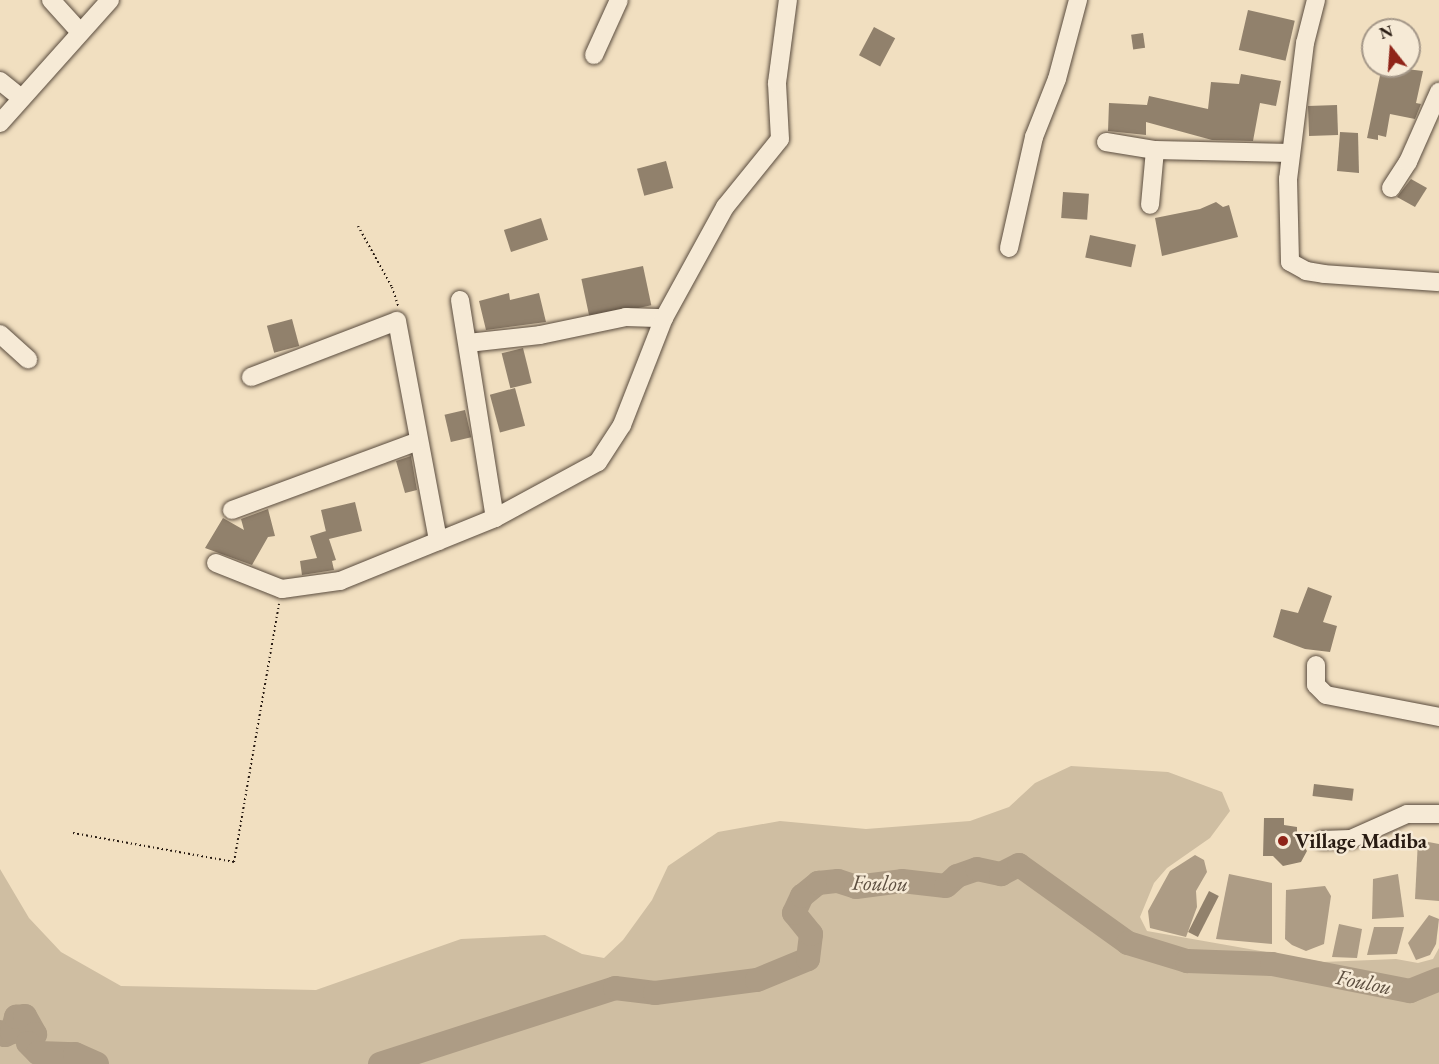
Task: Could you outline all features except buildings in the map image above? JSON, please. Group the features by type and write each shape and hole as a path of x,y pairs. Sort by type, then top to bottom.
{"street":[{"path":"51,0 80,32"},
{"path":"0,123 20,97 110,0"},
{"path":"594,55 620,0"},
{"path":"216,563 282,589 340,581 495,518 598,462 622,425 664,318 725,207 780,140 777,83 788,0"},
{"path":"1009,248 1034,137 1057,79 1078,0"},
{"path":"1316,0 1305,43 1291,153 1287,246 1290,262 1295,267 1324,274 1439,282"},
{"path":"0,81 20,97"},
{"path":"1392,188 1408,162 1439,92"},
{"path":"1106,142 1155,150 1291,153"},
{"path":"1150,205 1155,150"},
{"path":"460,300 495,518"},
{"path":"468,343 540,334 626,316 664,318"},
{"path":"251,376 397,321 416,442 438,541"},
{"path":"0,334 28,358"},
{"path":"232,510 416,442"},
{"path":"1316,665 1316,685 1326,695 1439,717"},
{"path":"1322,840 1351,839 1407,814 1439,814"}],"path":[{"path":"358,226 392,287 398,306 397,321"},
{"path":"73,833 234,862 282,589"}],"shaded area":[{"path":"1071,766 1168,772 1222,792 1230,811 1210,838 1167,868 1154,883 1140,917 1147,931 1323,962 1396,959 1418,963 1433,959 1439,948 1439,1064 0,1064 0,869 29,918 61,952 121,986 316,990 461,939 545,935 582,954 604,958 623,940 652,900 668,866 718,832 780,821 866,829 970,821 1009,807 1035,783"},
{"path":"1418,840 1439,844 1439,901 1415,899"},
{"path":"1195,855 1204,860 1207,872 1196,891 1197,907 1186,937 1150,928 1148,911 1170,871"},
{"path":"1229,874 1272,883 1272,944 1216,939"},
{"path":"1398,874 1404,917 1372,919 1373,879"},
{"path":"1325,886 1331,896 1324,944 1306,951 1285,939 1286,890"},
{"path":"1429,915 1439,919 1436,944 1430,955 1416,960 1408,943"},
{"path":"1339,924 1362,929 1357,958 1332,957"},
{"path":"1374,927 1404,927 1397,954 1367,955"}],"waterway":[{"name":"Foulou","path":"380,1064 615,988 655,993 757,980 808,959 811,934 794,913 802,896 818,883 838,881 856,887 902,881 946,886 957,876 977,869 1001,874 1019,865 1128,943 1187,961 1272,964 1410,991 1439,979"},
{"name":"Foulou","path":"0,1032 5,1035 12,1032 16,1017 25,1016 35,1034 28,1043 38,1053 75,1054 97,1064"}],"place":[{"name":"Village Madiba","path":"1283,841"}]}
